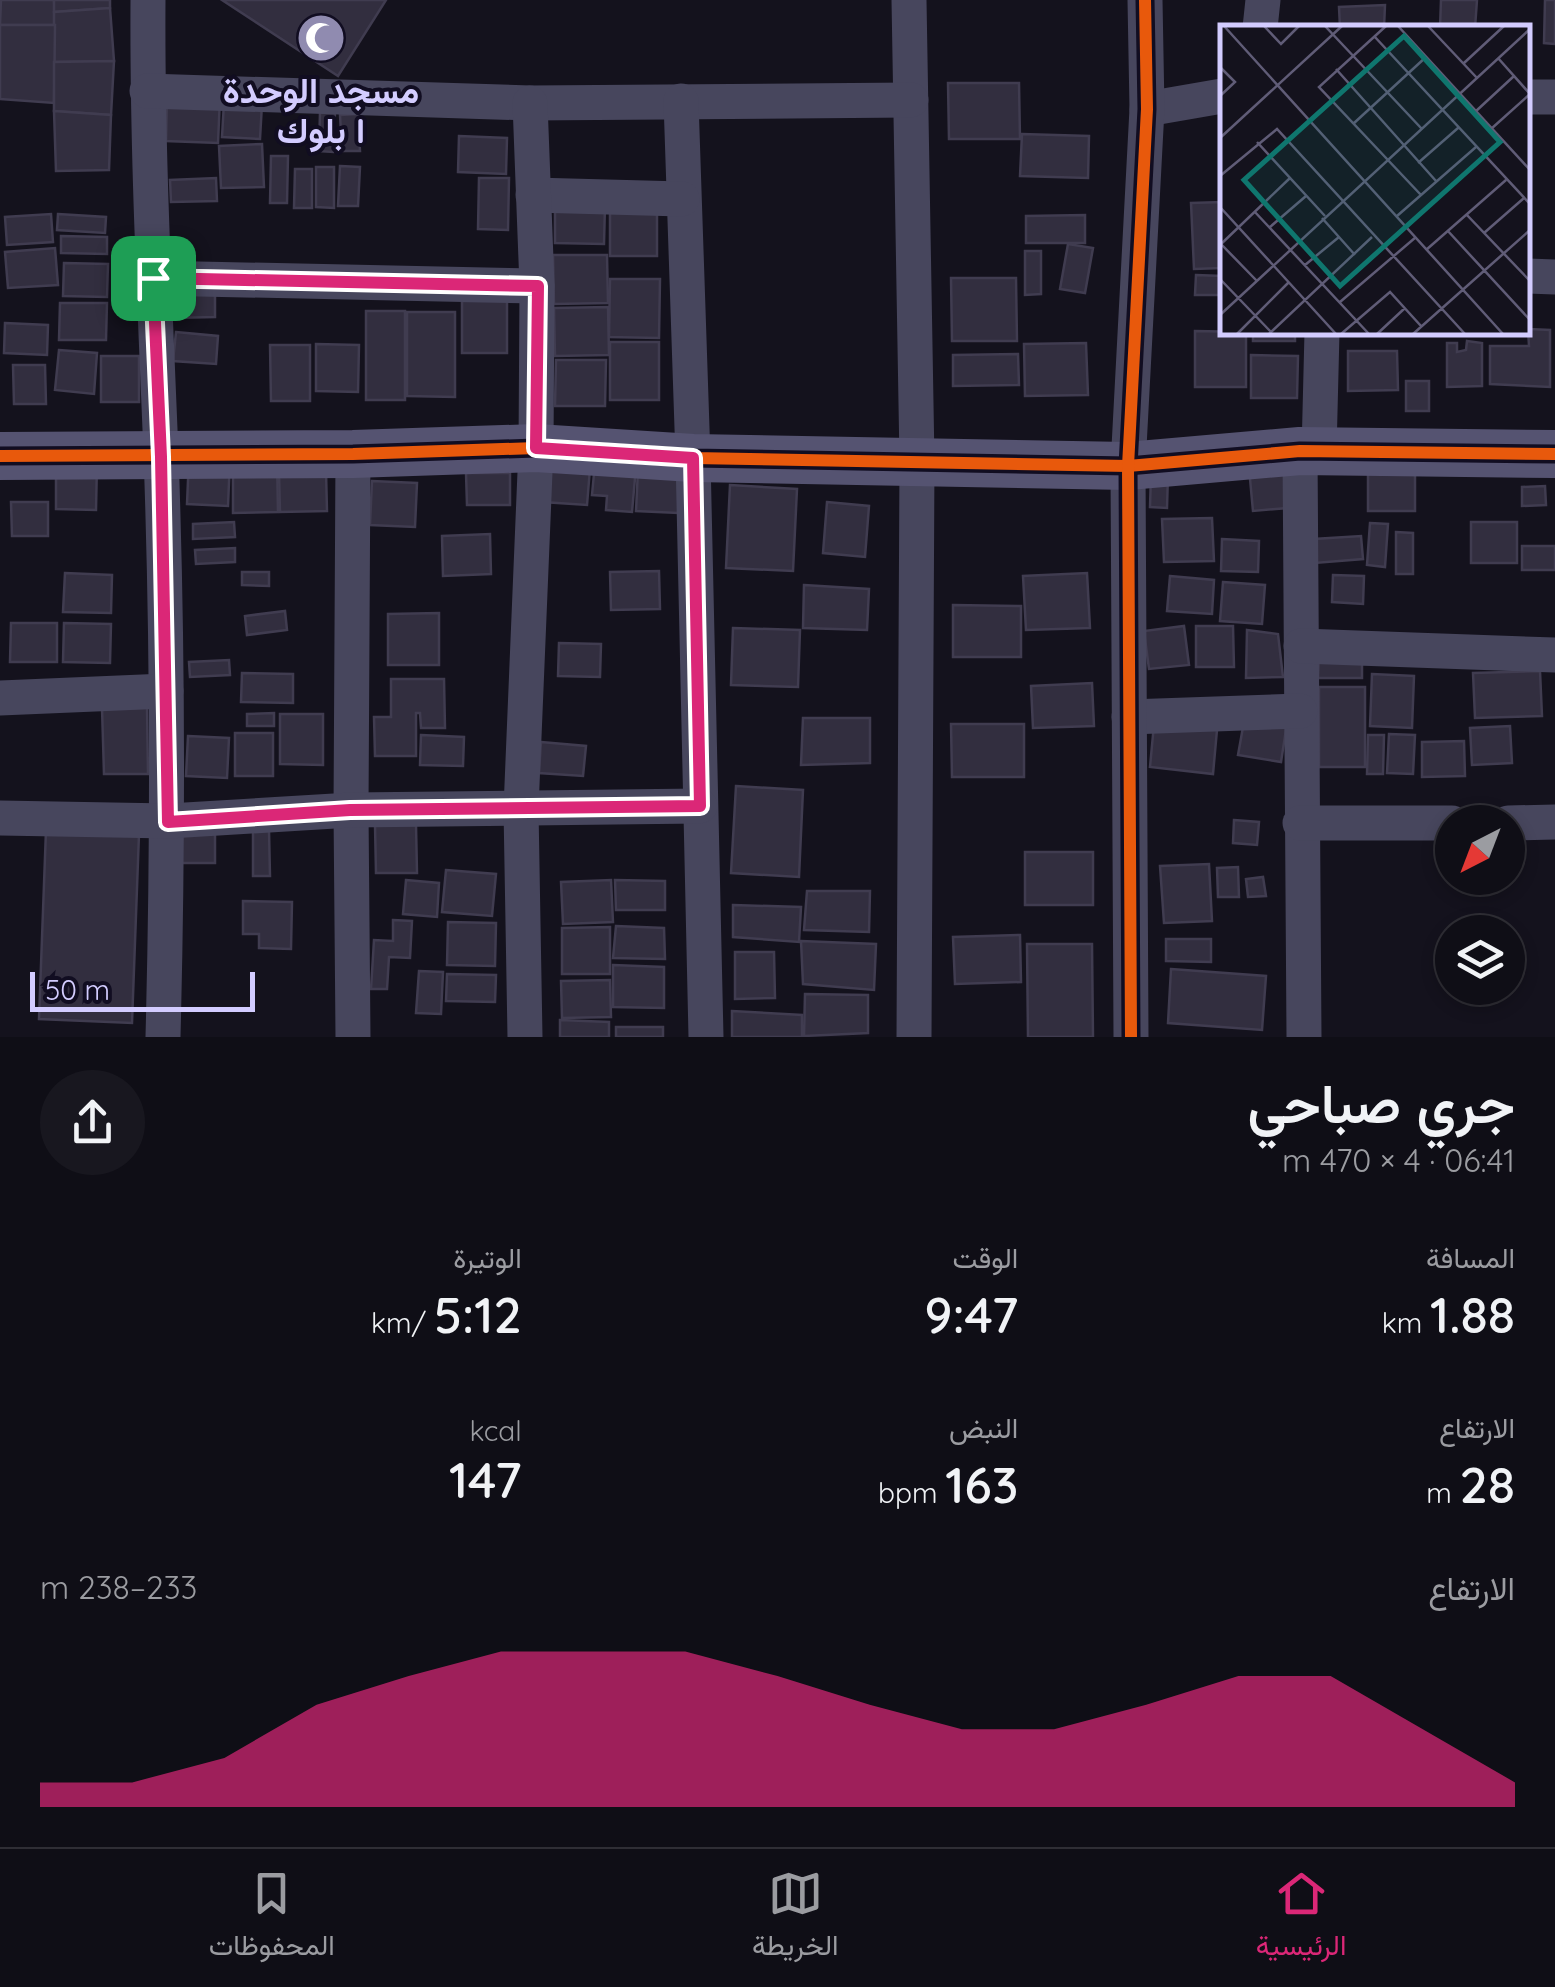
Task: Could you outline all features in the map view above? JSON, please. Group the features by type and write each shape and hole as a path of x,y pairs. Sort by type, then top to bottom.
{"street":[{"path":"148,0 147,91 161,457 168,822 163,1037"},
{"path":"909,0 917,461 914,1037"},
{"path":"1131,1037 1128,466 1147,109 1145,0"},
{"path":"1260,25 1262,0"},
{"path":"147,91 530,103 911,100"},
{"path":"1147,109 1220,96"},
{"path":"1530,97 1555,98"},
{"path":"680,100 693,458 706,1037"},
{"path":"525,1037 521,809 536,448 538,286 530,103"},
{"path":"533,195 682,199"},
{"path":"1530,276 1555,277"},
{"path":"153,278 538,286"},
{"path":"1304,1037 1300,646 1310,451 1322,335"},
{"path":"0,456 161,457 536,448 693,458 1128,466 1310,451 1555,454"},
{"path":"353,454 353,1037"},
{"path":"1300,646 1555,655"},
{"path":"0,698 166,691"},
{"path":"1129,717 1300,711"},
{"path":"0,818 168,822 350,810 700,806"},
{"path":"1525,822 1555,822"},
{"path":"1300,823 1435,823"}],"building":[{"path":"1,0 54,0 55,25 0,25"},
{"path":"54,0 110,0 110,8 54,12"},
{"name":"مسجد الوحدة بلوك I","path":"222,0 386,0 338,76"},
{"path":"1441,0 1477,0 1475,25 1440,25"},
{"path":"1545,0 1555,0 1555,44 1544,43"},
{"path":"1385,5 1384,25 1340,25 1339,7"},
{"path":"110,8 114,61 54,62 54,12"},
{"path":"0,25 55,25 54,103 0,99"},
{"path":"114,61 111,115 54,111 54,62"},
{"path":"948,83 1019,83 1020,139 949,139"},
{"path":"167,95 220,97 218,143 166,141"},
{"path":"224,102 262,104 260,139 222,137"},
{"path":"54,111 111,115 109,170 56,171"},
{"path":"320,112 335,113 333,152 319,151"},
{"path":"358,114 360,151 342,151 340,115"},
{"path":"1022,134 1089,136 1088,178 1020,176"},
{"path":"459,136 507,138 506,174 458,172"},
{"path":"262,144 264,187 221,188 219,146"},
{"path":"271,156 288,156 287,203 270,203"},
{"path":"340,166 360,167 358,206 338,206"},
{"path":"316,167 334,167 334,208 316,207"},
{"path":"295,169 312,169 312,208 294,208"},
{"path":"216,178 217,201 171,202 170,180"},
{"path":"479,178 509,178 508,230 478,229"},
{"path":"1220,202 1220,268 1194,269 1191,203"},
{"path":"555,204 605,205 604,244 555,243"},
{"path":"610,212 657,212 657,256 610,256"},
{"path":"51,214 53,242 7,245 5,217"},
{"path":"58,214 106,217 105,233 57,230"},
{"path":"1085,215 1085,243 1026,243 1026,216"},
{"path":"61,236 107,237 107,254 61,253"},
{"path":"1068,244 1093,248 1085,293 1060,289"},
{"path":"55,248 58,285 8,288 5,252"},
{"path":"1025,251 1041,251 1041,294 1025,295"},
{"path":"553,255 607,255 608,303 554,304"},
{"path":"64,263 108,264 107,297 63,296"},
{"path":"1196,275 1220,276 1220,295 1195,295"},
{"path":"951,278 1016,278 1017,341 952,341"},
{"path":"610,279 660,279 659,338 609,337"},
{"path":"215,284 215,317 170,318 170,285"},
{"path":"462,301 507,301 507,353 462,353"},
{"path":"60,303 107,303 106,340 59,340"},
{"path":"608,307 609,355 555,356 554,308"},
{"path":"366,311 405,311 405,400 366,400"},
{"path":"407,312 455,312 455,397 407,396"},
{"path":"5,323 48,325 47,355 4,353"},
{"path":"1530,329 1550,330 1550,387 1490,384 1490,346 1529,346"},
{"path":"1195,331 1246,335 1246,387 1195,387"},
{"path":"176,332 218,336 216,364 173,361"},
{"path":"1253,335 1295,335 1295,341 1253,341"},
{"path":"1467,341 1482,343 1482,386 1447,387 1447,343 1457,343 1457,352 1466,350"},
{"path":"610,342 659,342 659,400 610,400"},
{"path":"1086,343 1088,395 1025,396 1024,344"},
{"path":"316,344 359,345 358,392 316,391"},
{"path":"270,345 310,345 310,401 271,401"},
{"path":"59,350 97,353 94,394 55,390"},
{"path":"1348,351 1397,351 1398,390 1348,391"},
{"path":"1018,354 1019,385 953,386 953,355"},
{"path":"1251,355 1298,356 1297,398 1251,398"},
{"path":"101,356 139,356 139,402 101,402"},
{"path":"556,360 606,360 605,406 555,406"},
{"path":"13,365 45,365 46,404 14,404"},
{"path":"1406,381 1429,381 1429,411 1406,411"},
{"path":"546,453 591,456 587,505 543,502"},
{"path":"189,457 230,458 228,506 187,504"},
{"path":"233,459 277,459 278,512 233,513"},
{"path":"56,462 97,463 96,510 56,509"},
{"path":"595,463 636,467 632,512 606,510 607,496 592,495"},
{"path":"1284,465 1287,508 1253,511 1249,468"},
{"path":"1368,465 1415,465 1415,511 1368,511"},
{"path":"638,469 680,471 678,513 636,511"},
{"path":"326,471 327,511 280,512 279,472"},
{"path":"466,473 510,473 510,505 467,505"},
{"path":"1151,474 1168,474 1167,508 1150,507"},
{"path":"372,481 417,483 415,527 370,525"},
{"path":"730,485 797,489 793,571 726,568"},
{"path":"1545,486 1546,505 1522,506 1522,487"},
{"path":"11,502 48,502 48,536 12,536"},
{"path":"827,502 869,506 865,557 823,553"},
{"path":"1212,518 1214,561 1164,562 1162,519"},
{"path":"234,522 235,537 193,539 193,524"},
{"path":"1471,522 1517,522 1517,563 1471,563"},
{"path":"1370,523 1388,524 1385,567 1367,565"},
{"path":"1396,532 1413,533 1413,574 1396,574"},
{"path":"490,534 491,574 443,576 442,536"},
{"path":"1361,536 1363,559 1315,563 1314,539"},
{"path":"1222,539 1259,541 1258,572 1221,571"},
{"path":"1522,546 1555,546 1555,570 1522,570"},
{"path":"235,548 235,562 196,564 195,550"},
{"path":"659,571 660,609 611,610 610,572"},
{"path":"242,572 269,572 269,586 242,585"},
{"path":"65,573 112,575 111,613 63,612"},
{"path":"1087,573 1090,628 1026,630 1023,576"},
{"path":"1333,575 1364,576 1363,604 1332,602"},
{"path":"1170,576 1214,580 1212,614 1167,611"},
{"path":"1223,582 1265,585 1262,624 1220,621"},
{"path":"804,585 869,589 867,630 803,628"},
{"path":"953,605 1021,606 1021,657 953,657"},
{"path":"285,611 287,630 247,635 245,616"},
{"path":"439,613 439,665 388,665 388,614"},
{"path":"11,623 57,623 57,662 10,662"},
{"path":"64,623 111,624 110,663 63,662"},
{"path":"1184,626 1189,665 1149,669 1144,631"},
{"path":"1196,626 1233,626 1234,667 1196,667"},
{"path":"733,628 800,630 798,687 731,685"},
{"path":"1247,630 1278,634 1283,677 1246,678"},
{"path":"559,643 601,644 600,677 558,676"},
{"path":"1319,656 1362,657 1362,678 1318,678"},
{"path":"229,660 230,675 190,677 189,662"},
{"path":"1540,671 1542,716 1475,718 1473,673"},
{"path":"242,673 293,674 293,703 241,702"},
{"path":"1372,674 1414,676 1412,728 1370,726"},
{"path":"391,679 444,679 445,728 421,728 420,713 416,713 416,756 375,756 374,717 391,717"},
{"path":"1092,683 1094,726 1033,728 1031,686"},
{"path":"1319,687 1365,687 1365,767 1319,767"},
{"path":"147,707 148,774 104,774 102,708"},
{"path":"274,713 274,726 247,726 247,714"},
{"path":"280,714 323,714 323,765 280,764"},
{"path":"1245,716 1287,723 1281,762 1238,755"},
{"path":"803,718 870,718 870,763 801,765"},
{"path":"951,724 1024,724 1024,777 952,777"},
{"path":"1154,724 1217,730 1213,774 1150,767"},
{"path":"1510,726 1512,763 1472,765 1470,728"},
{"path":"235,733 273,733 273,776 235,776"},
{"path":"1389,734 1415,735 1413,774 1387,773"},
{"path":"421,735 464,737 463,766 420,765"},
{"path":"1368,735 1384,735 1383,774 1367,774"},
{"path":"188,736 229,738 227,778 186,776"},
{"path":"1464,741 1465,776 1422,777 1422,742"},
{"path":"541,742 586,746 583,776 539,773"},
{"path":"736,786 803,790 799,877 731,873"},
{"path":"1234,820 1259,822 1257,845 1233,843"},
{"path":"182,823 215,824 215,863 181,863"},
{"path":"375,825 416,825 417,873 376,873"},
{"path":"46,830 139,834 132,1023 39,1019"},
{"path":"253,830 269,830 270,876 253,876"},
{"path":"1025,852 1093,852 1093,905 1025,905"},
{"path":"1209,864 1212,921 1164,923 1160,866"},
{"path":"1238,867 1239,897 1218,897 1217,868"},
{"path":"446,870 496,874 492,916 442,912"},
{"path":"1263,877 1266,896 1248,897 1246,879"},
{"path":"406,880 439,883 437,917 403,914"},
{"path":"611,880 613,922 563,924 561,882"},
{"path":"615,880 665,881 665,910 616,910"},
{"path":"807,891 870,891 869,932 804,930"},
{"path":"243,901 292,902 291,949 259,948 259,934 243,934"},
{"path":"733,905 801,907 799,942 733,937"},
{"path":"393,920 412,921 410,958 389,957 387,989 371,989 374,940 393,941"},
{"path":"448,922 496,923 495,966 447,965"},
{"path":"616,926 664,928 665,959 613,958"},
{"path":"610,927 610,974 562,974 562,928"},
{"path":"1020,935 1021,982 955,984 953,937"},
{"path":"1166,939 1211,939 1211,962 1166,961"},
{"path":"801,941 876,944 874,990 803,984"},
{"path":"1027,944 1092,944 1093,1037 1028,1037"},
{"path":"735,952 774,952 775,998 735,999"},
{"path":"613,965 664,967 664,1008 613,1007"},
{"path":"1171,969 1266,976 1262,1030 1168,1023"},
{"path":"419,971 443,972 441,1014 416,1013"},
{"path":"447,974 496,975 495,1002 446,1001"},
{"path":"610,980 611,1017 562,1018 561,981"},
{"path":"805,994 868,995 868,1033 804,1036"},
{"path":"732,1011 802,1015 802,1037 732,1037"},
{"path":"560,1020 609,1022 609,1037 560,1037"},
{"path":"616,1027 663,1027 663,1037 616,1037"}],"cycle path":[{"path":"1131,1037 1128,466 1147,109 1145,0"},
{"path":"0,456 353,454 536,448 693,458 1128,466 1300,451 1555,454"}],"place":[{"name":"مسجد الوحدة بلوك I","path":"321,38"}],"route":[{"path":"153,278 538,286 536,448 693,458 700,806 350,810 168,822 161,457 153,278"}]}
